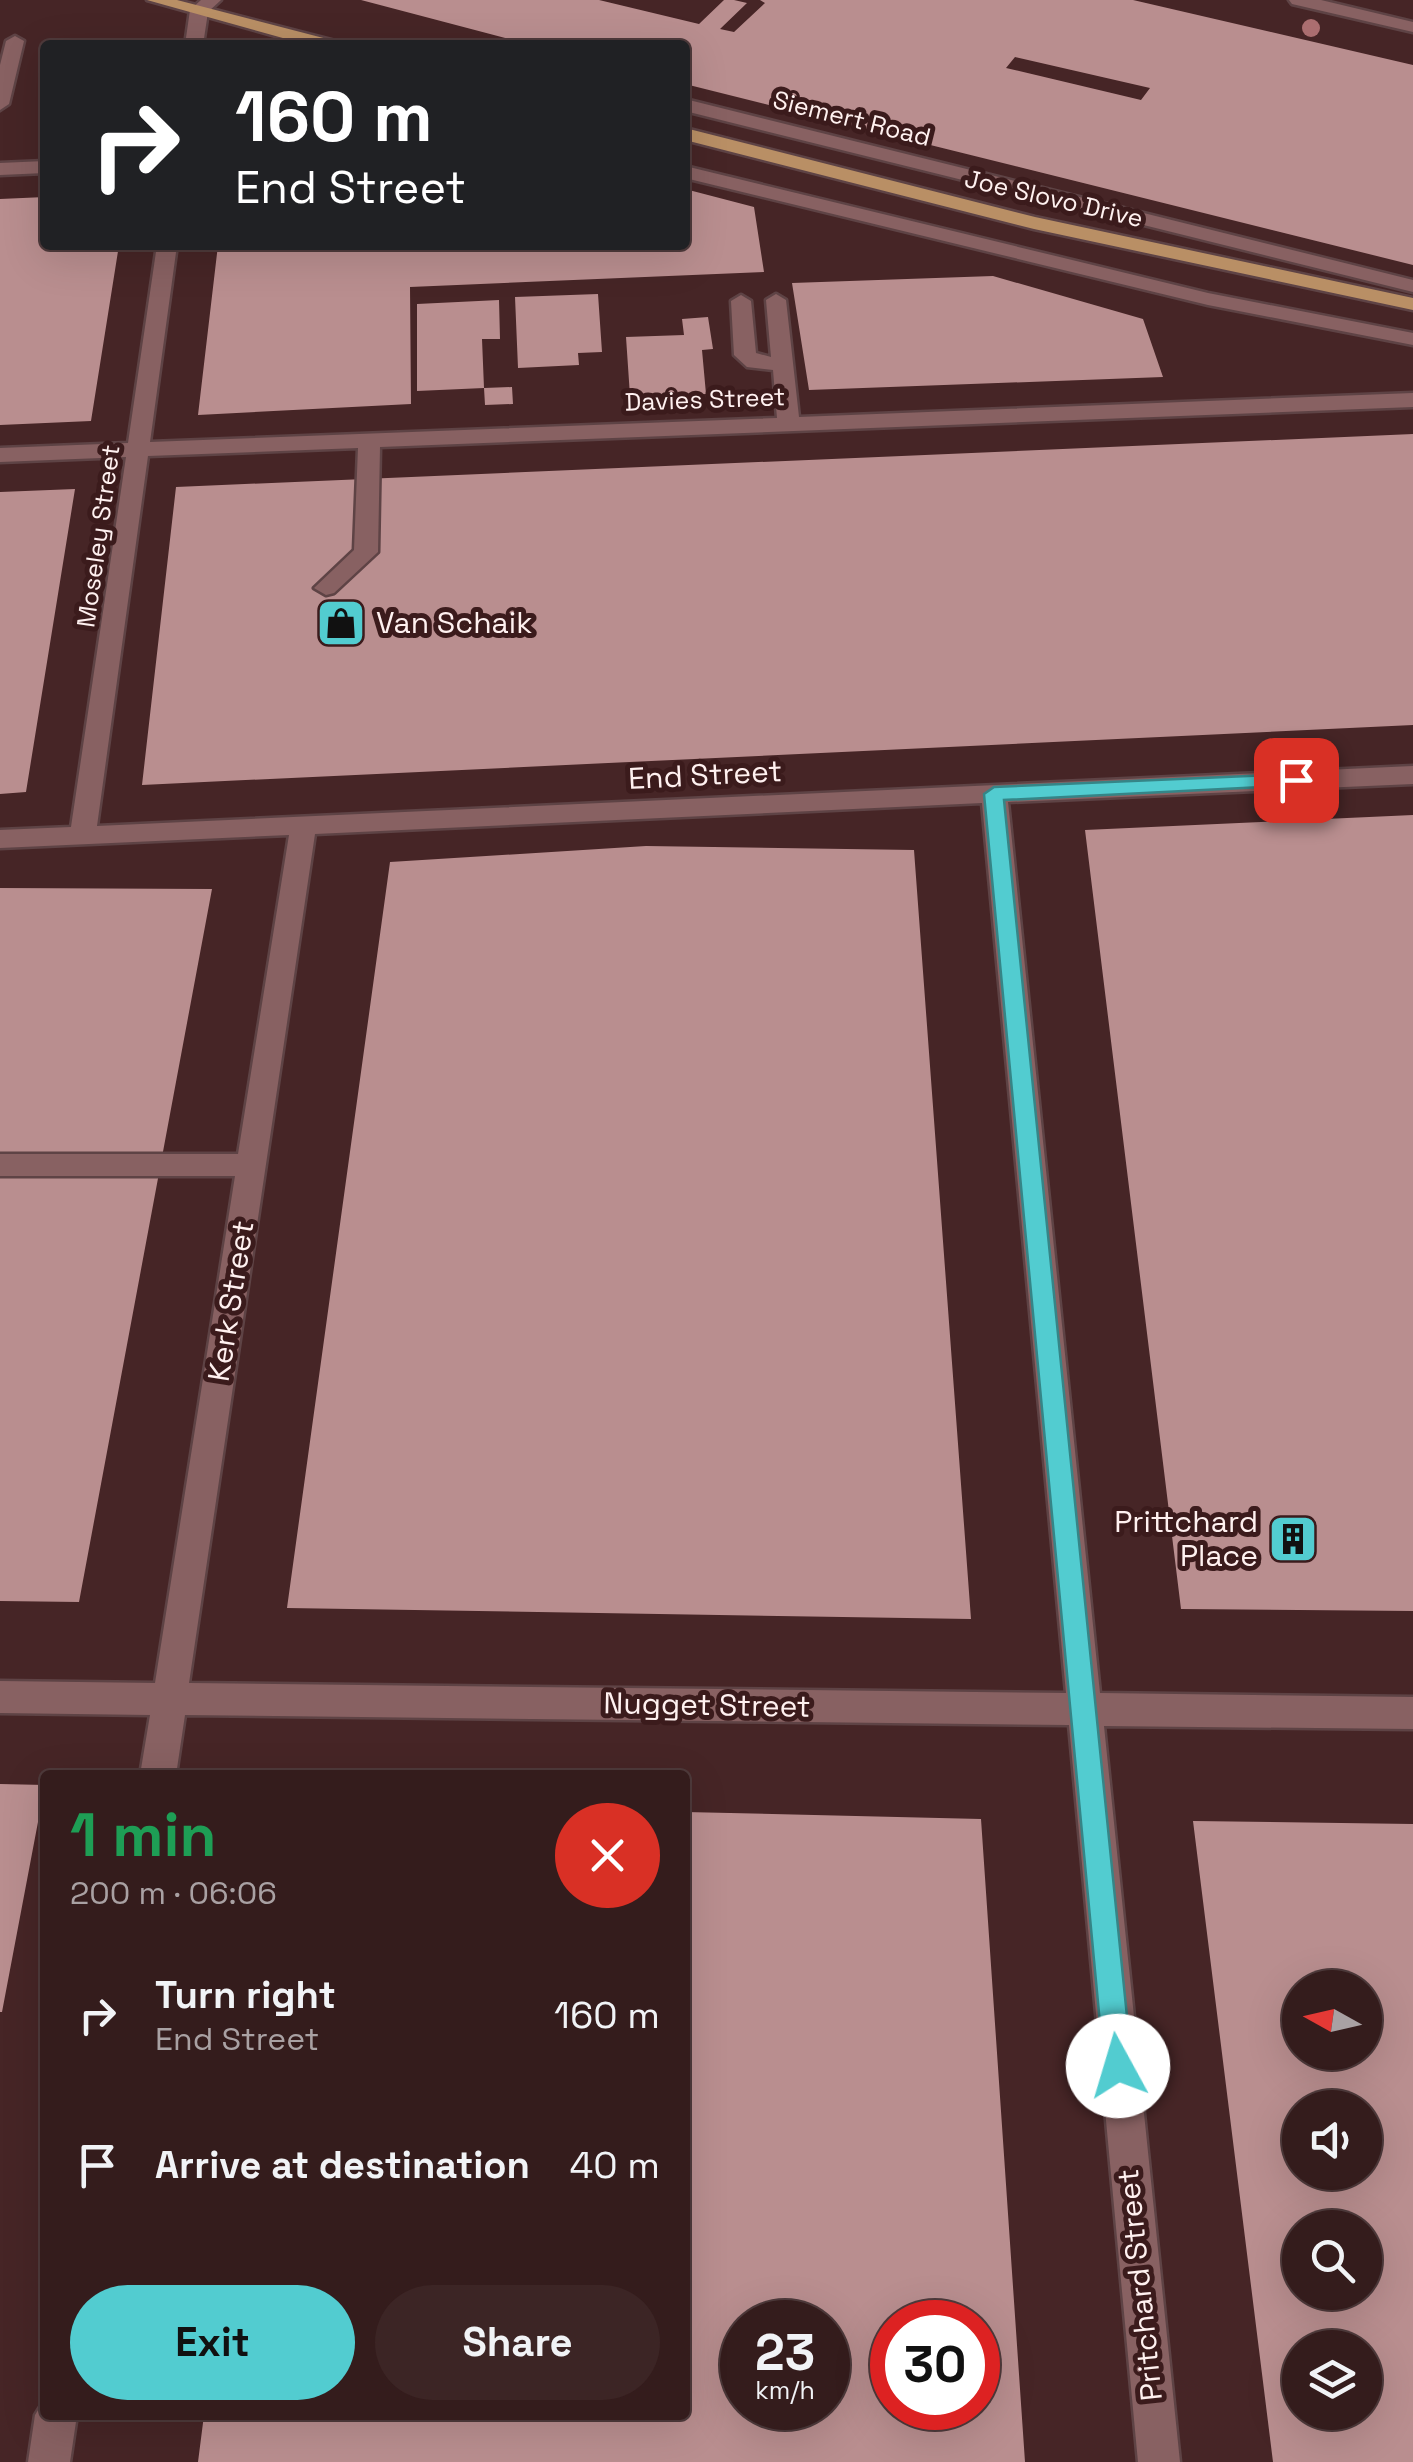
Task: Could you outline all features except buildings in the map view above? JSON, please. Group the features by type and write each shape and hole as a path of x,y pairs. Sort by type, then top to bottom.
{"main road":[{"path":"156,0 206,5 314,40"},
{"name":"Joe Slovo Drive","path":"690,135 1034,224 1413,304"}],"street":[{"path":"1298,0 1413,27"},
{"path":"196,40 206,5"},
{"path":"0,104 15,41"},
{"name":"Siemert Road","path":"690,106 1413,286"},
{"path":"0,169 40,167"},
{"path":"690,173 1189,294 1413,339"},
{"name":"Moseley Street","path":"84,834 167,250"},
{"path":"776,300 789,423"},
{"path":"741,301 745,355 755,362 783,364"},
{"name":"Davies Street","path":"0,454 1413,400"},
{"path":"326,588 366,552 365,494 370,439"},
{"name":"End Street","path":"0,838 1413,775"},
{"name":"Pritchard Street","path":"994,794 1158,2462"},
{"name":"Kerk Street","path":"159,1770 303,826"},
{"path":"0,1165 252,1165"},
{"name":"Nugget Street","path":"0,1697 1413,1713"},
{"path":"48,2462 55,2420"}],"place":[{"name":"Van Schaik","path":"341,623"},
{"name":"Prittchard Place","path":"1293,1539"}],"route":[{"path":"1118,2066 994,794 1296,780"}]}
